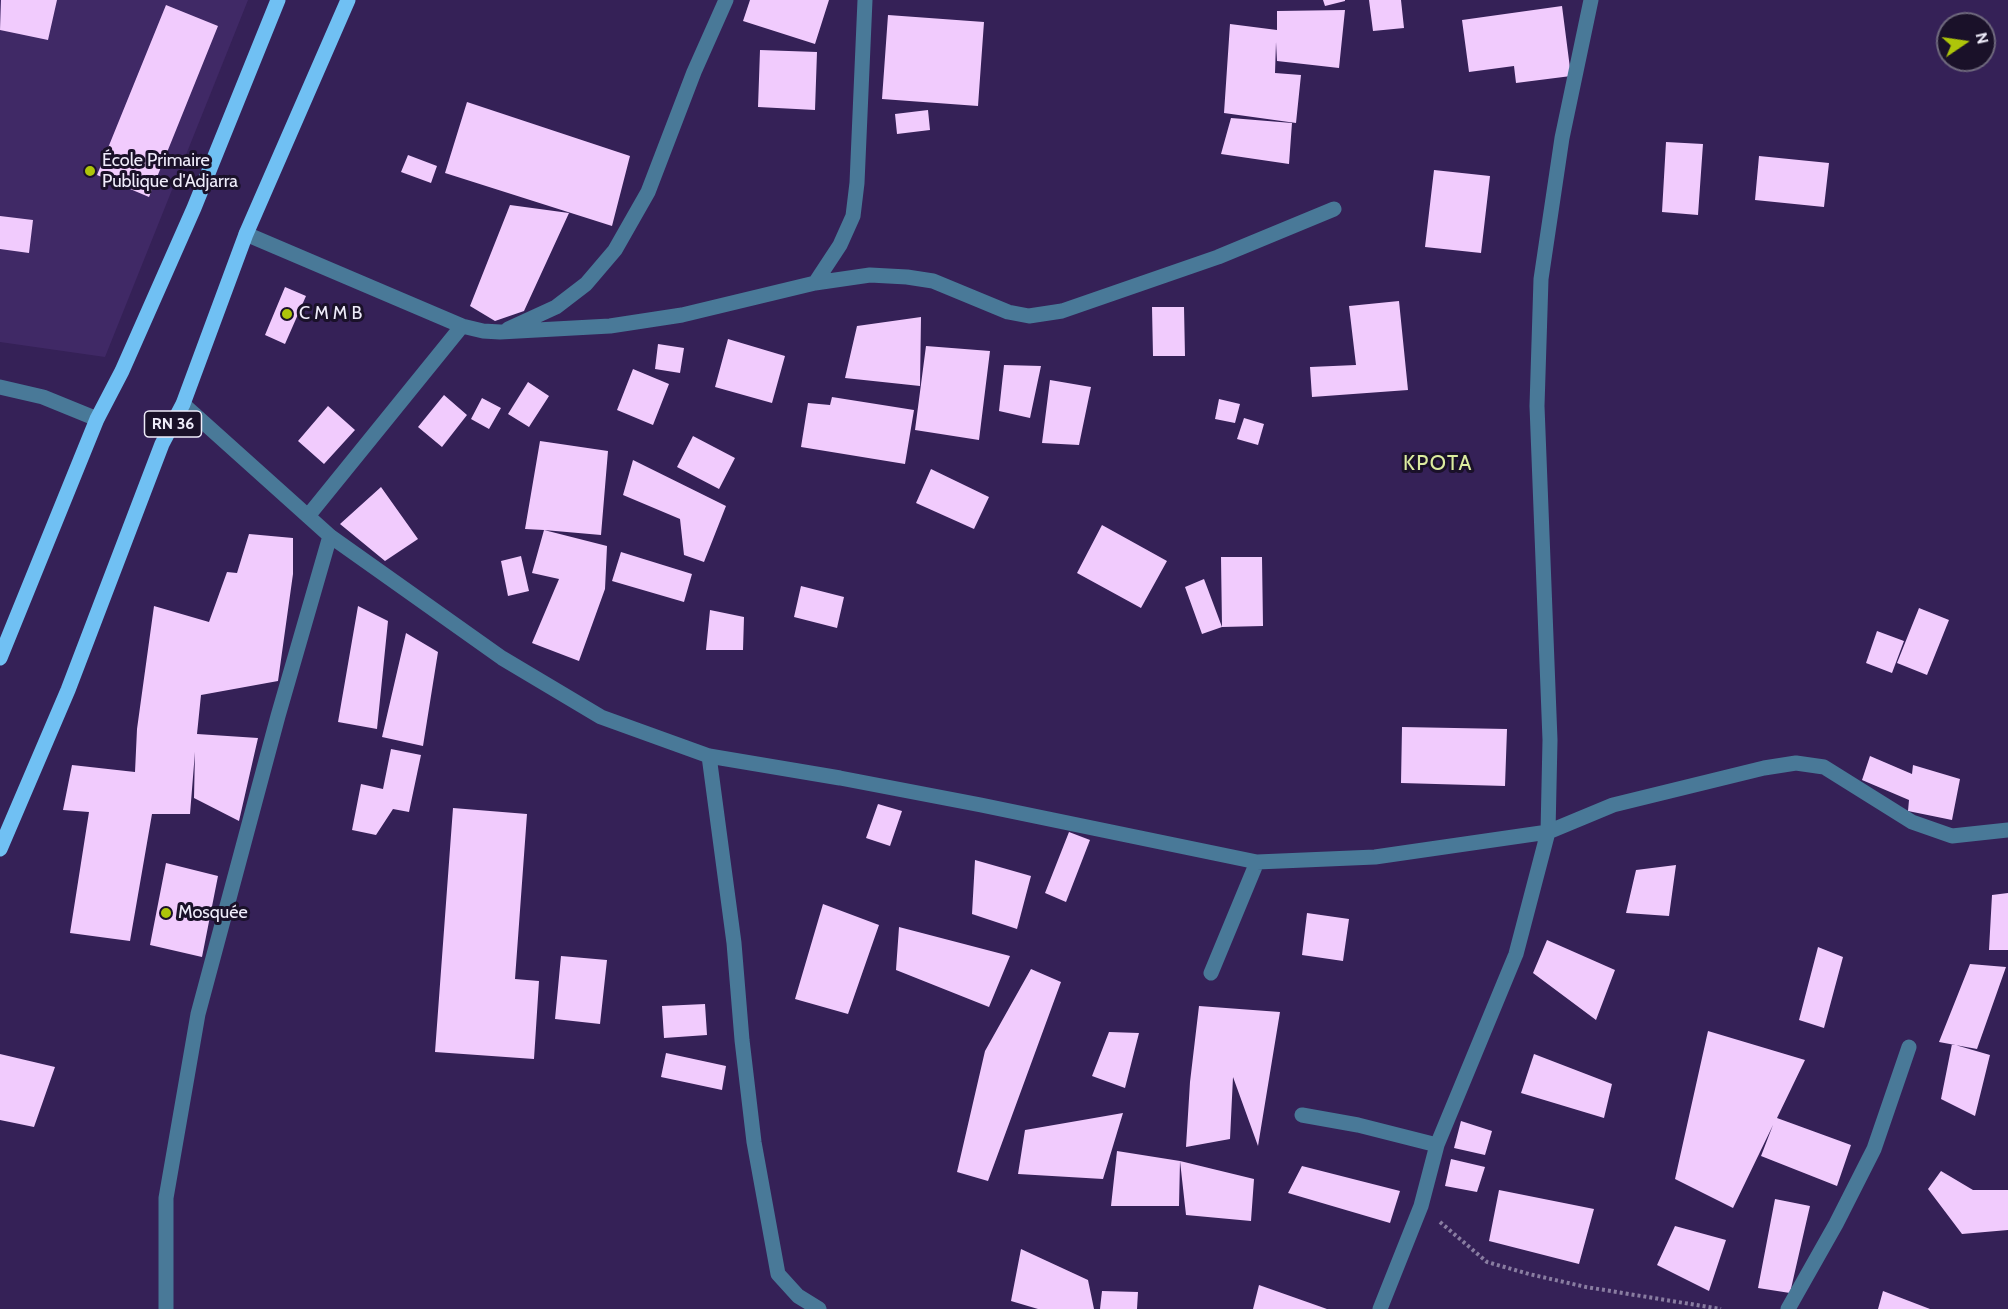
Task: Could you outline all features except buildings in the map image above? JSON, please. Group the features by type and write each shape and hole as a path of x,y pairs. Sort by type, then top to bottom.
{"main road":[{"path":"0,658 97,419 122,371 194,208 278,0"},
{"name":"RN 36","path":"0,849 68,690 162,444 183,404 246,234 348,0"}],"street":[{"path":"500,332 556,307 586,284 615,250 648,192 694,72 726,0"},
{"path":"815,283 840,245 853,216 858,159 865,0"},
{"path":"1380,1309 1421,1206 1437,1145 1516,954 1548,832 1550,740 1537,406 1541,279 1562,138 1591,0"},
{"path":"246,234 462,326 500,332 610,326 682,315 815,283 870,275 933,281 1008,312 1029,316 1062,311 1218,257 1334,209"},
{"path":"308,516 462,326"},
{"path":"0,387 43,397 97,419"},
{"path":"183,404 330,536 502,658 601,717 710,756 981,805 1257,862 1375,857 1548,832 1613,806 1764,768 1796,763 1824,767 1912,822 1952,836 2008,830"},
{"path":"166,1309 166,1198 198,1014 278,716 330,536"},
{"path":"710,756 734,943 754,1142 778,1274 798,1296 819,1309"},
{"path":"1211,973 1257,862"},
{"path":"1788,1309 1836,1224 1874,1149 1909,1047"},
{"path":"1302,1115 1358,1125 1437,1145"}],"path":[{"path":"1421,1206 1487,1262 1586,1287 1721,1309"}],"shaded area":[{"name":"École Primaire Publique d'Adjarra","path":"0,0 248,0 105,357 0,342"}],"place":[{"name":"École Primaire Publique d'Adjarra","path":"90,171"},
{"name":"C M M B","path":"287,314"},
{"name":"Mosquée","path":"166,913"}],"district":[{"name":"KPOTA","path":"1438,464"}]}
